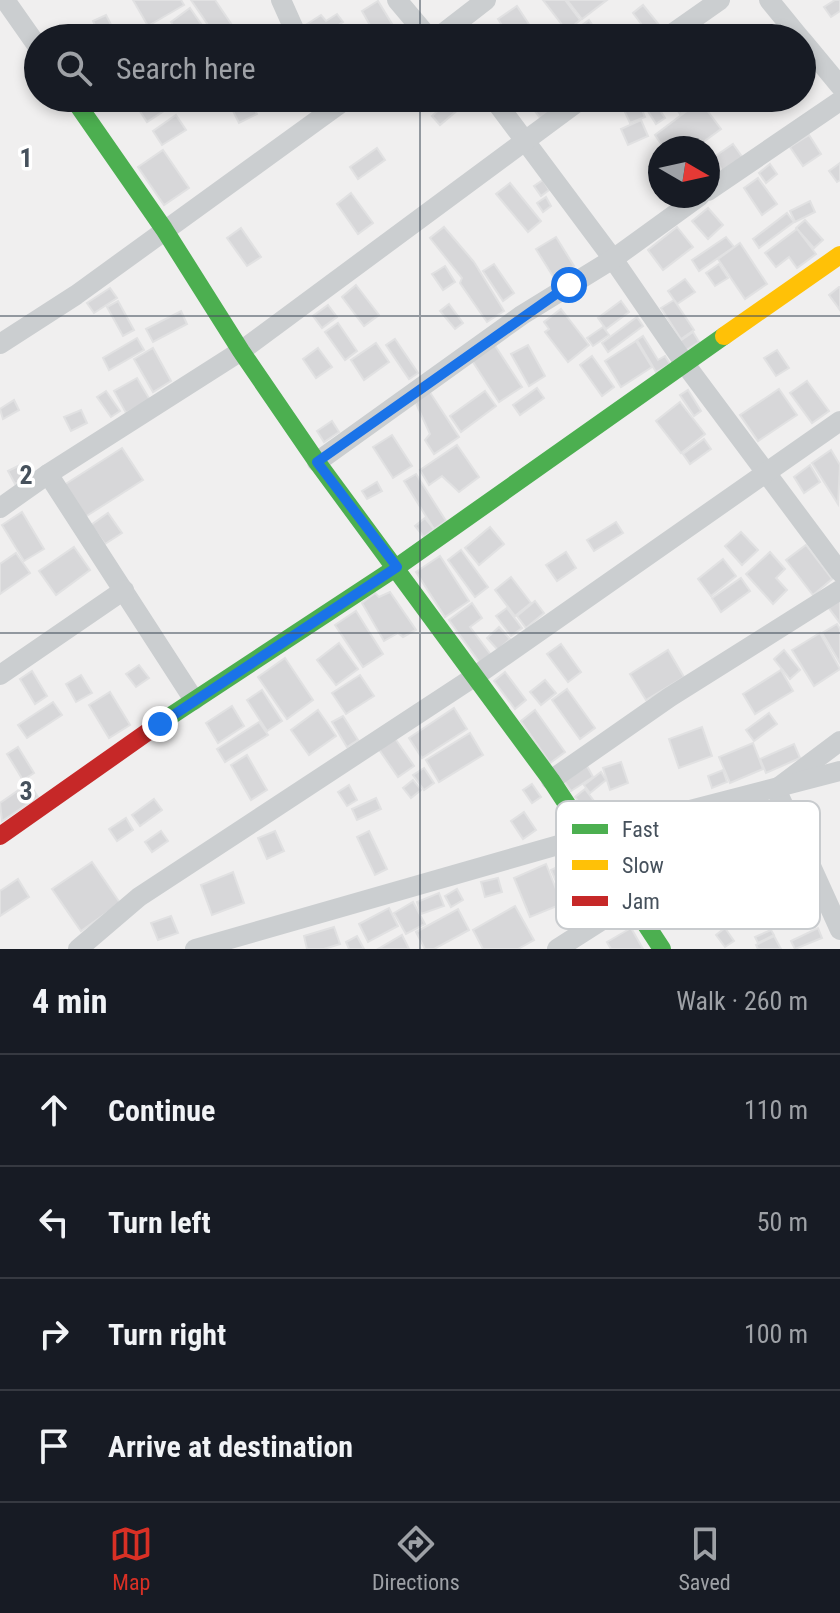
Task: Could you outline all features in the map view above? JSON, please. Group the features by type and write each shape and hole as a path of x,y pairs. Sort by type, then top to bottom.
{"street":[{"path":"5,0 24,27"},
{"path":"281,0 292,24"},
{"path":"397,0 426,24"},
{"path":"456,24 486,0"},
{"path":"686,24 720,0"},
{"path":"769,0 789,24"},
{"path":"816,57 840,86"},
{"path":"720,183 840,101"},
{"path":"83,112 164,229 241,351 317,462 397,567 566,801"},
{"path":"0,344 76,295 322,112"},
{"path":"503,112 840,572"},
{"path":"0,508 241,351 563,112"},
{"path":"317,462 522,315 613,259 683,208"},
{"path":"0,836 194,700 397,567 840,255"},
{"path":"78,949 139,897 474,677 840,421"},
{"path":"48,474 194,700"},
{"path":"0,675 124,590"},
{"path":"551,780 670,697 840,590"},
{"path":"776,789 840,741"},
{"path":"729,801 840,771"},
{"path":"776,789 781,801"},
{"path":"195,949 556,846"},
{"path":"820,886 840,930"},
{"path":"557,949 588,929"},
{"path":"650,929 662,949"}],"building":[{"path":"133,0 181,0 184,5 147,24"},
{"path":"191,0 215,0 231,24 207,24"},
{"path":"543,0 565,0 580,20 575,24 562,24"},
{"path":"567,0 607,0 582,19"},
{"path":"840,0 840,11 831,17 824,7"},
{"path":"378,1 392,24 369,24 362,11"},
{"path":"643,5 658,24 641,24 633,13"},
{"path":"517,6 529,24 501,24 498,19"},
{"path":"190,8 201,24 172,24 171,22"},
{"path":"337,14 343,22 307,24 321,15 326,21"},
{"path":"106,15 111,24 94,24 93,21"},
{"path":"140,112 162,112 147,122"},
{"path":"234,112 256,112 257,114 239,123"},
{"path":"436,112 455,112 440,125 432,116"},
{"path":"536,112 559,112 544,123"},
{"path":"625,112 643,112 645,117 630,123"},
{"path":"648,112 661,112 665,118 656,124"},
{"path":"685,112 708,112 721,129 711,136 656,136"},
{"path":"176,115 186,130 162,145 153,131"},
{"path":"641,120 648,136 628,145 621,129"},
{"path":"809,135 821,154 803,166 790,147"},
{"path":"733,144 743,158 723,172 720,153"},
{"path":"377,148 385,160 358,179 350,167"},
{"path":"163,150 189,188 164,205 138,167"},
{"path":"840,163 840,180 837,182 829,171"},
{"path":"770,164 777,174 766,183 759,173"},
{"path":"758,178 777,204 762,215 744,188"},
{"path":"543,180 549,190 541,196 534,186"},
{"path":"510,183 541,221 528,232 496,194"},
{"path":"351,193 373,223 358,234 337,204"},
{"path":"546,197 551,206 543,212 537,203"},
{"path":"810,201 815,212 795,222 790,211"},
{"path":"708,208 723,225 708,239 692,221"},
{"path":"787,213 794,222 759,248 753,239"},
{"path":"805,220 823,240 814,248 796,228"},
{"path":"444,227 474,262 504,311 487,322 460,283 462,278 430,238"},
{"path":"677,227 693,247 663,270 648,250"},
{"path":"241,228 261,257 247,266 227,238"},
{"path":"797,229 816,254 797,268 789,257 776,267 765,253"},
{"path":"556,237 574,266 554,278 536,249"},
{"path":"726,237 734,247 699,271 692,260"},
{"path":"740,243 767,284 745,299 718,259"},
{"path":"494,264 514,293 503,301 483,271"},
{"path":"719,264 728,278 715,286 706,273"},
{"path":"445,266 455,282 443,290 432,274"},
{"path":"685,279 695,292 677,304 668,291"},
{"path":"356,285 379,315 364,326 342,297"},
{"path":"840,287 840,310 829,295"},
{"path":"110,288 117,298 94,313 87,303"},
{"path":"674,300 694,330 681,339 661,308"},
{"path":"118,301 134,330 123,336 107,307"},
{"path":"621,301 629,312 606,329 598,318"},
{"path":"449,304 463,323 455,329 440,311"},
{"path":"328,305 337,317 322,328 313,316"},
{"path":"561,309 589,345 568,362 545,332 549,329 544,322"},
{"path":"181,311 187,324 153,342 146,329"},
{"path":"637,317 643,326 608,352 602,343"},
{"path":"338,323 357,351 345,360 325,332"},
{"path":"603,327 609,335 593,346 587,338"},
{"path":"693,332 699,342 686,350 680,341"},
{"path":"643,336 658,360 665,356 670,364 656,372 637,340"},
{"path":"137,338 144,350 109,370 103,358"},
{"path":"395,339 418,373 409,379 386,345"},
{"path":"636,341 652,367 621,387 605,361"},
{"path":"376,343 389,362 364,380 351,360"},
{"path":"494,344 522,387 499,402 471,359"},
{"path":"528,345 545,376 529,386 511,354"},
{"path":"153,348 171,381 153,392 134,359"},
{"path":"318,348 332,367 316,378 303,359"},
{"path":"777,350 789,368 776,376 764,358"},
{"path":"592,356 614,387 602,396 580,365"},
{"path":"137,378 150,400 126,413 114,391"},
{"path":"807,381 829,411 812,423 790,393"},
{"path":"537,388 544,398 520,415 513,405"},
{"path":"779,389 797,415 758,441 740,415"},
{"path":"688,390 701,411 694,416 680,395"},
{"path":"106,391 120,411 111,417 97,397"},
{"path":"429,391 459,437 434,454 425,440 430,434 414,399"},
{"path":"485,391 496,406 461,432 450,416"},
{"path":"14,400 19,410 3,419 0,409"},
{"path":"680,402 705,434 681,453 656,421"},
{"path":"81,410 87,423 71,431 64,417"},
{"path":"332,421 339,432 324,442 317,431"},
{"path":"392,435 412,466 393,478 373,447"},
{"path":"704,439 711,449 690,464 683,454"},
{"path":"457,445 479,477 459,492 442,476 429,485 420,470"},
{"path":"122,448 143,480 85,517 64,485"},
{"path":"831,450 840,465 838,504 812,463"},
{"path":"20,465 27,478 15,484 8,471"},
{"path":"810,465 820,482 804,493 794,477"},
{"path":"416,474 446,521 434,529 404,481"},
{"path":"377,482 382,491 367,499 362,491"},
{"path":"22,512 44,549 24,561 2,525"},
{"path":"108,513 122,533 105,544 91,525"},
{"path":"425,518 434,529 424,537 415,526"},
{"path":"616,522 623,533 594,551 587,540"},
{"path":"490,527 504,544 479,565 465,548"},
{"path":"741,532 758,550 742,565 725,546"},
{"path":"806,545 832,579 813,595 786,560"},
{"path":"74,547 90,570 56,595 39,571"},
{"path":"461,550 488,587 475,597 448,560"},
{"path":"566,552 576,568 557,581 546,565"},
{"path":"770,552 785,569 776,578 787,590 773,604 746,574"},
{"path":"16,553 30,573 0,594 0,564"},
{"path":"440,556 469,601 445,617 416,572"},
{"path":"723,559 736,576 711,596 698,579"},
{"path":"511,577 531,603 515,616 495,590"},
{"path":"741,578 750,591 721,612 712,598"},
{"path":"390,592 416,630 403,637 398,633 384,641 362,603 375,593 379,597"},
{"path":"840,599 840,623 828,607"},
{"path":"535,601 544,613 526,628 517,616"},
{"path":"472,603 482,618 470,627 491,655 480,663 449,620"},
{"path":"507,608 522,628 511,636 496,616"},
{"path":"356,611 383,654 363,667 335,625"},
{"path":"837,624 840,629 840,663 822,633"},
{"path":"499,627 510,639 498,650 487,638"},
{"path":"820,633 840,669 814,686 792,650"},
{"path":"339,643 358,669 336,685 317,660"},
{"path":"561,644 581,672 568,682 547,654"},
{"path":"668,650 684,677 646,700 630,674"},
{"path":"784,650 800,670 790,679 774,659"},
{"path":"285,658 313,700 287,719 258,677"},
{"path":"139,665 149,678 136,687 126,674"},
{"path":"781,670 793,691 755,714 743,694"},
{"path":"32,671 47,696 35,704 20,679"},
{"path":"505,672 526,700 515,709 494,681"},
{"path":"81,675 92,693 76,702 66,684"},
{"path":"360,675 374,696 346,714 332,693"},
{"path":"545,680 556,693 541,705 530,692"},
{"path":"567,689 595,728 580,739 552,700"},
{"path":"262,690 282,721 267,731 247,700"},
{"path":"110,692 130,725 109,738 89,705"},
{"path":"53,702 62,715 27,738 18,725"},
{"path":"232,706 244,726 218,743 206,723"},
{"path":"454,708 467,729 422,758 409,738"},
{"path":"318,710 336,736 309,755 291,730"},
{"path":"535,710 565,752 550,763 521,721"},
{"path":"769,713 777,724 754,741 746,730"},
{"path":"343,716 358,740 347,747 332,722"},
{"path":"259,722 268,735 225,762 217,749"},
{"path":"702,727 712,756 679,768 669,739"},
{"path":"470,733 483,755 439,782 426,760"},
{"path":"394,737 414,766 398,777 378,748"},
{"path":"753,743 763,769 730,783 719,757"},
{"path":"794,744 800,758 766,773 760,759"},
{"path":"18,747 34,773 23,780 7,754"},
{"path":"247,755 267,790 251,800 231,765"},
{"path":"621,762 628,783 610,790 603,768"},
{"path":"587,766 593,777 571,791 564,781"},
{"path":"424,768 434,783 424,790 413,775"},
{"path":"723,770 727,782 712,788 708,776"},
{"path":"601,772 606,780 590,793 584,785"},
{"path":"413,780 421,790 411,798 403,788"},
{"path":"29,783 38,797 2,821 0,803"},
{"path":"532,784 541,797 532,803 523,790"},
{"path":"349,785 357,800 347,806 338,792"},
{"path":"585,789 594,801 578,801 575,797"},
{"path":"376,798 381,809 357,820 352,809"},
{"path":"154,799 162,810 140,826 132,815"},
{"path":"524,812 536,830 523,839 511,821"},
{"path":"126,818 133,830 117,841 109,829"},
{"path":"161,831 168,841 152,852 145,842"},
{"path":"275,831 284,851 267,859 258,838"},
{"path":"369,831 387,869 375,875 357,837"},
{"path":"92,862 120,903 81,931 52,889"},
{"path":"546,864 556,889 556,906 530,917 514,878"},
{"path":"233,872 244,903 212,915 201,885"},
{"path":"498,878 502,892 485,897 481,882"},
{"path":"18,879 29,897 0,916 0,891"},
{"path":"457,889 463,900 451,907 445,896"},
{"path":"439,893 444,906 421,914 417,902"},
{"path":"413,902 425,924 406,934 394,913"},
{"path":"515,906 534,940 518,949 483,949 473,930"},
{"path":"389,908 398,926 368,942 359,924"},
{"path":"458,909 469,930 434,949 425,949 416,932"},
{"path":"171,916 178,933 158,940 151,923"},
{"path":"334,927 340,944 324,949 307,949 304,936"},
{"path":"632,929 643,949 611,949 607,942"},
{"path":"726,929 734,941 725,947 716,935"},
{"path":"816,929 822,938 795,949 791,941"},
{"path":"771,930 774,935 758,943 755,937"},
{"path":"402,935 409,949 378,949"},
{"path":"357,936 364,949 349,949 346,942"},
{"path":"774,936 781,949 758,949 756,945"}],"traffic: fast":[{"path":"83,112 164,229 241,351 317,462 565,801"},
{"path":"166,719 397,567 724,336"},
{"path":"649,929 662,949"}],"traffic: slow":[{"path":"724,336 840,255"}],"traffic: jam":[{"path":"0,836 166,719"}],"route":[{"path":"160,724 397,567 317,462 522,315 569,285"}]}
